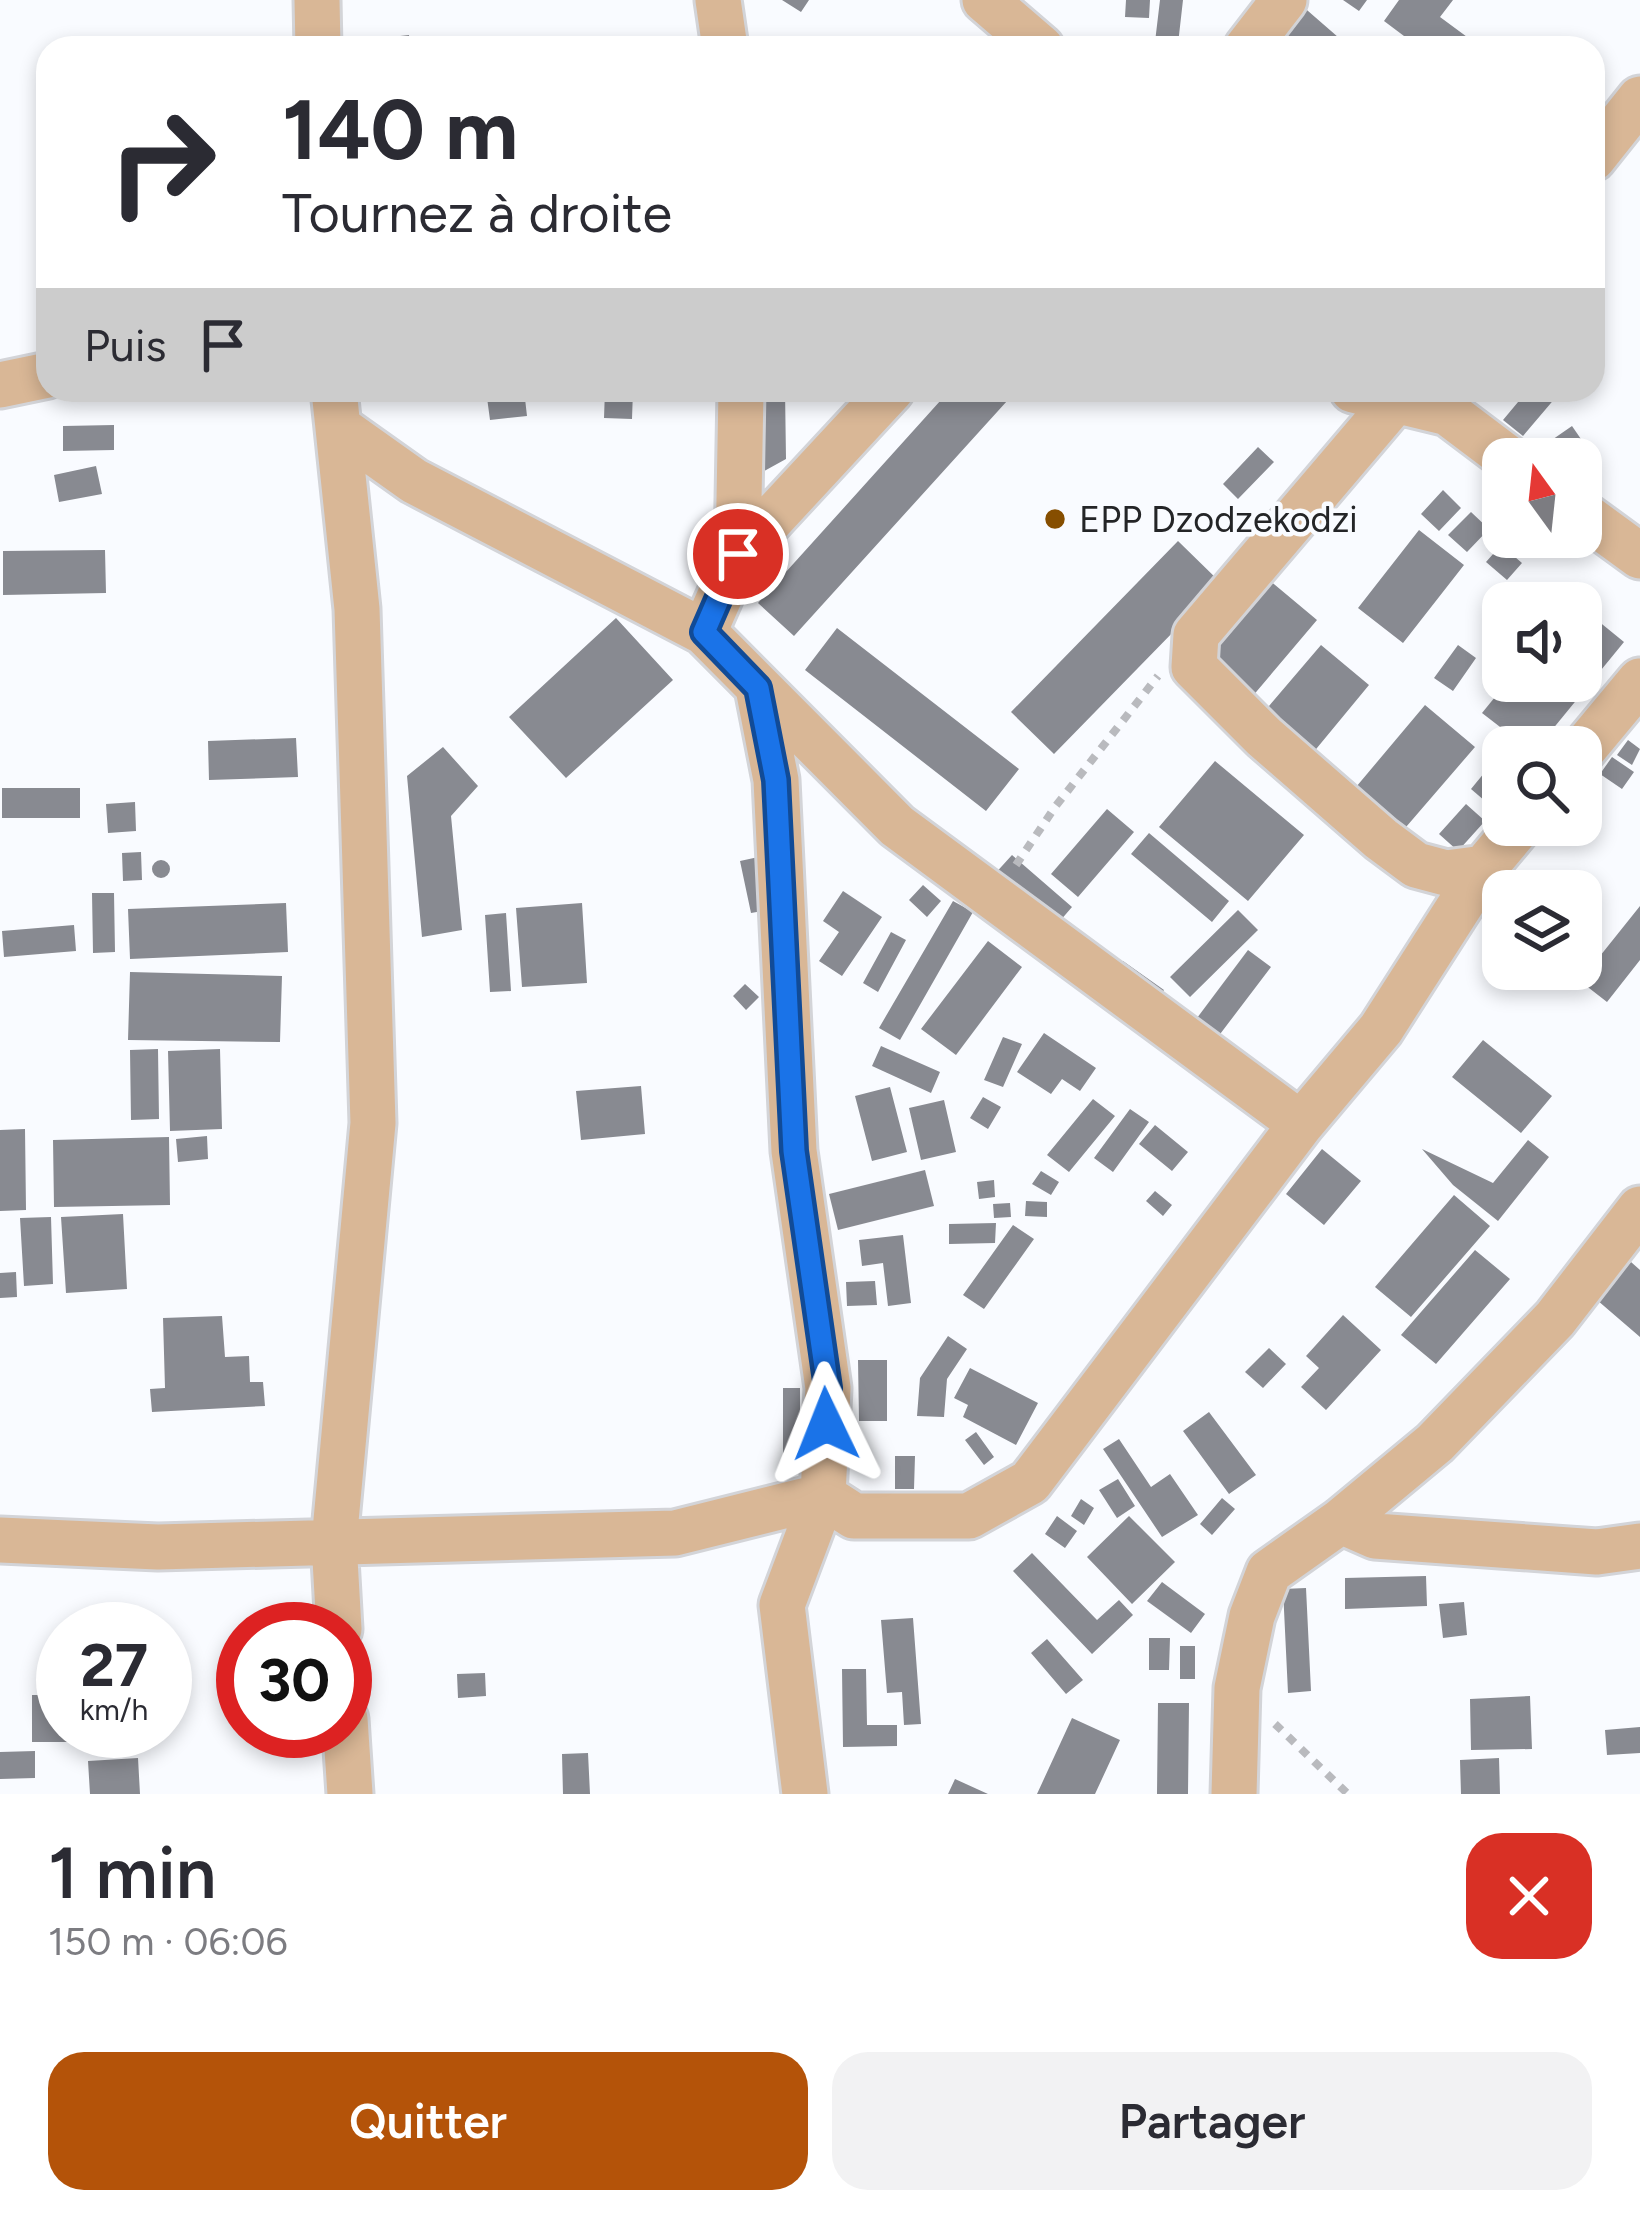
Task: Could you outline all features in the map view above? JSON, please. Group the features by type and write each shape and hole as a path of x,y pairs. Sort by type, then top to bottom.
{"street":[{"path":"317,0 318,36"},
{"path":"718,0 723,36"},
{"path":"985,0 1028,27"},
{"path":"1256,36 1284,0"},
{"path":"1605,143 1640,99"},
{"path":"0,385 36,378"},
{"path":"738,554 741,402"},
{"path":"704,632 738,554 880,402"},
{"path":"1374,402 1196,635 1194,667 1255,728 1381,839 1430,870 1484,868"},
{"path":"1409,402 1448,413 1482,439"},
{"path":"336,408 414,481 704,632 897,826 1301,1124"},
{"path":"336,408 356,610 373,1124 334,1542 337,1602"},
{"path":"1602,528 1640,556"},
{"path":"1602,727 1640,681"},
{"path":"758,688 776,780 794,1151 828,1388 823,1496 782,1605 806,1794"},
{"path":"0,1540 158,1546 675,1533 823,1496 854,1516 969,1516 1030,1482 1301,1124 1381,1029 1502,846"},
{"path":"1234,1794 1237,1688 1252,1616 1269,1572 1341,1521 1435,1443 1555,1319 1640,1209"},
{"path":"1341,1521 1375,1536 1597,1552 1640,1546"},
{"path":"348,1758 350,1794"}],"path":[{"path":"993,898 1141,695 1196,635"},
{"path":"1237,1688 1348,1794"}],"building":[{"path":"782,0 809,0 801,12"},
{"path":"1126,0 1150,0 1149,18 1125,17"},
{"path":"1160,0 1183,0 1179,36 1156,36"},
{"path":"1343,0 1367,0 1359,11"},
{"path":"1399,0 1453,0 1440,17 1466,36 1404,36 1384,21"},
{"path":"1300,4 1337,36 1272,36"},
{"path":"488,402 525,402 527,416 490,420"},
{"path":"605,402 633,402 632,419 604,418"},
{"path":"754,402 785,402 786,459 757,475"},
{"path":"939,402 1006,402 794,636 758,603"},
{"path":"1518,402 1552,402 1523,436 1503,420"},
{"path":"114,425 114,450 63,451 63,426"},
{"path":"1572,426 1580,438 1555,438"},
{"path":"1258,447 1274,462 1238,499 1223,484"},
{"path":"96,466 102,494 59,502 54,475"},
{"path":"1443,490 1461,508 1439,531 1421,514"},
{"path":"1471,512 1482,522 1482,536 1467,552 1448,535"},
{"path":"1419,530 1464,565 1403,643 1358,608"},
{"path":"1178,541 1221,583 1054,754 1011,712"},
{"path":"105,550 106,593 3,595 3,551"},
{"path":"1516,558 1522,563 1507,580 1486,562"},
{"path":"1269,580 1317,620 1246,704 1198,664"},
{"path":"616,618 673,680 566,778 509,717"},
{"path":"1602,624 1624,642 1602,669"},
{"path":"837,628 1019,769 986,811 805,670"},
{"path":"1321,645 1369,685 1312,754 1263,713"},
{"path":"1458,645 1476,658 1453,691 1434,678"},
{"path":"1491,702 1575,702 1555,726 1499,726 1482,713"},
{"path":"1425,705 1475,747 1400,834 1351,793"},
{"path":"296,738 298,777 209,780 208,741"},
{"path":"1628,740 1640,749 1632,765 1617,755"},
{"path":"443,747 478,786 451,816 462,930 422,937 407,776"},
{"path":"1612,757 1634,772 1622,789 1602,771"},
{"path":"1215,761 1304,835 1248,901 1159,827"},
{"path":"1482,776 1482,798 1471,789"},
{"path":"2,788 80,788 80,818 2,818"},
{"path":"135,802 136,831 108,833 106,804"},
{"path":"1466,804 1482,818 1458,851 1439,834"},
{"path":"1107,809 1134,832 1078,897 1051,874"},
{"path":"1149,833 1229,901 1212,922 1131,854"},
{"path":"141,852 142,880 123,881 122,853"},
{"path":"1012,855 1072,907 1053,929 992,877"},
{"path":"763,856 773,909 751,913 740,861"},
{"path":"161,860 170,869 161,878 152,869"},
{"path":"923,885 941,901 927,917 909,900"},
{"path":"843,891 882,917 842,976 819,961 839,932 823,921"},
{"path":"92,893 114,893 115,952 93,953"},
{"path":"953,901 973,912 900,1040 879,1028"},
{"path":"286,903 288,952 130,959 128,909"},
{"path":"582,903 587,983 522,987 516,908"},
{"path":"1640,906 1640,960 1607,1002 1592,990 1602,990 1602,954"},
{"path":"1238,910 1258,930 1190,997 1170,977"},
{"path":"506,913 511,991 490,992 485,915"},
{"path":"74,925 76,951 4,957 2,931"},
{"path":"891,932 906,940 878,992 863,983"},
{"path":"988,941 1022,967 956,1055 921,1029"},
{"path":"1248,950 1271,967 1211,1046 1188,1030"},
{"path":"1123,961 1164,990 1151,1009 1110,979"},
{"path":"130,972 282,976 280,1042 128,1040"},
{"path":"745,984 759,997 746,1010 733,996"},
{"path":"1044,1033 1096,1068 1080,1091 1062,1079 1051,1094 1017,1072"},
{"path":"1003,1037 1022,1044 1003,1087 984,1080"},
{"path":"1483,1040 1552,1096 1521,1133 1452,1077"},
{"path":"881,1046 940,1072 931,1093 872,1066"},
{"path":"158,1049 159,1119 131,1120 130,1050"},
{"path":"220,1049 222,1129 170,1131 168,1051"},
{"path":"641,1086 645,1134 581,1140 576,1091"},
{"path":"890,1087 907,1152 872,1161 855,1096"},
{"path":"983,1097 1001,1107 988,1129 970,1118"},
{"path":"1093,1099 1115,1116 1069,1172 1047,1155"},
{"path":"944,1100 956,1152 921,1160 909,1108"},
{"path":"1130,1109 1149,1122 1113,1172 1094,1158"},
{"path":"1155,1125 1188,1152 1172,1171 1139,1144"},
{"path":"25,1129 26,1210 0,1211 0,1130"},
{"path":"207,1136 208,1159 178,1162 176,1139"},
{"path":"169,1137 170,1205 54,1207 53,1140"},
{"path":"1528,1140 1549,1157 1498,1221 1453,1185 1422,1149 1493,1183"},
{"path":"1322,1149 1361,1181 1324,1225 1286,1194"},
{"path":"925,1170 934,1206 838,1230 829,1194"},
{"path":"1041,1171 1059,1182 1051,1195 1032,1184"},
{"path":"994,1180 995,1197 979,1199 977,1182"},
{"path":"1155,1191 1172,1205 1163,1216 1146,1201"},
{"path":"1454,1195 1490,1226 1411,1317 1375,1287"},
{"path":"1026,1201 1047,1202 1047,1217 1025,1216"},
{"path":"1010,1203 1011,1217 994,1218 993,1204"},
{"path":"123,1214 127,1289 66,1293 61,1217"},
{"path":"51,1217 53,1284 24,1286 20,1218"},
{"path":"996,1223 995,1243 949,1244 949,1224"},
{"path":"1013,1225 1034,1239 984,1309 963,1295"},
{"path":"903,1235 911,1303 888,1306 883,1263 862,1266 859,1240"},
{"path":"1475,1250 1510,1279 1436,1364 1401,1335"},
{"path":"1631,1262 1640,1270 1640,1337 1597,1300"},
{"path":"16,1272 17,1297 0,1298 0,1273"},
{"path":"875,1281 877,1305 847,1306 846,1282"},
{"path":"1343,1315 1381,1350 1326,1410 1301,1387 1319,1368 1306,1356"},
{"path":"222,1316 225,1357 249,1356 250,1382 263,1382 265,1406 152,1412 150,1389 165,1388 163,1318"},
{"path":"948,1336 967,1349 947,1379 944,1417 917,1416 920,1378"},
{"path":"1269,1348 1286,1364 1263,1388 1245,1372"},
{"path":"858,1360 887,1360 887,1421 859,1421"},
{"path":"970,1368 1038,1403 1016,1445 963,1417 968,1405 954,1398"},
{"path":"783,1388 800,1388 800,1456 783,1456"},
{"path":"1209,1412 1256,1475 1229,1494 1183,1431"},
{"path":"976,1432 994,1457 984,1465 965,1440"},
{"path":"1119,1439 1151,1487 1170,1474 1198,1515 1162,1537 1103,1449"},
{"path":"895,1456 915,1456 914,1489 895,1489"},
{"path":"1118,1479 1135,1506 1117,1518 1099,1490"},
{"path":"1222,1498 1235,1509 1212,1535 1200,1524"},
{"path":"1081,1499 1094,1508 1084,1525 1071,1516"},
{"path":"1057,1516 1077,1531 1065,1548 1045,1534"},
{"path":"1129,1516 1175,1562 1132,1604 1087,1557"},
{"path":"1032,1553 1097,1620 1119,1600 1133,1615 1092,1654 1013,1571"},
{"path":"1426,1576 1427,1606 1345,1609 1345,1578"},
{"path":"1162,1582 1205,1614 1191,1633 1147,1601"},
{"path":"1306,1588 1311,1691 1288,1693 1283,1589"},
{"path":"1464,1602 1467,1635 1443,1638 1439,1604"},
{"path":"913,1618 921,1724 904,1725 902,1692 887,1693 881,1620"},
{"path":"1149,1638 1170,1638 1169,1670 1149,1670"},
{"path":"1047,1639 1083,1680 1066,1694 1031,1653"},
{"path":"1180,1646 1195,1646 1195,1679 1180,1679"},
{"path":"842,1669 866,1669 867,1725 897,1725 897,1746 843,1747"},
{"path":"485,1673 486,1696 458,1698 457,1674"},
{"path":"32,1695 36,1695 36,1742 32,1742"},
{"path":"1530,1696 1532,1749 1471,1750 1470,1699"},
{"path":"1158,1703 1189,1703 1188,1794 1157,1794"},
{"path":"1072,1718 1120,1740 1095,1794 1037,1794"},
{"path":"1640,1727 1640,1753 1607,1755 1605,1730"},
{"path":"35,1751 35,1778 0,1779 0,1752"},
{"path":"588,1753 590,1794 563,1794 562,1754"},
{"path":"138,1758 140,1794 90,1794 88,1761"},
{"path":"1499,1758 1500,1794 1461,1794 1460,1760"},
{"path":"955,1779 988,1794 948,1794"}],"place":[{"name":"EPP Dzodzekodzi","path":"1055,519"}],"route":[{"path":"738,554 704,632 758,688 776,780 794,1151 828,1388 826,1424"}]}
